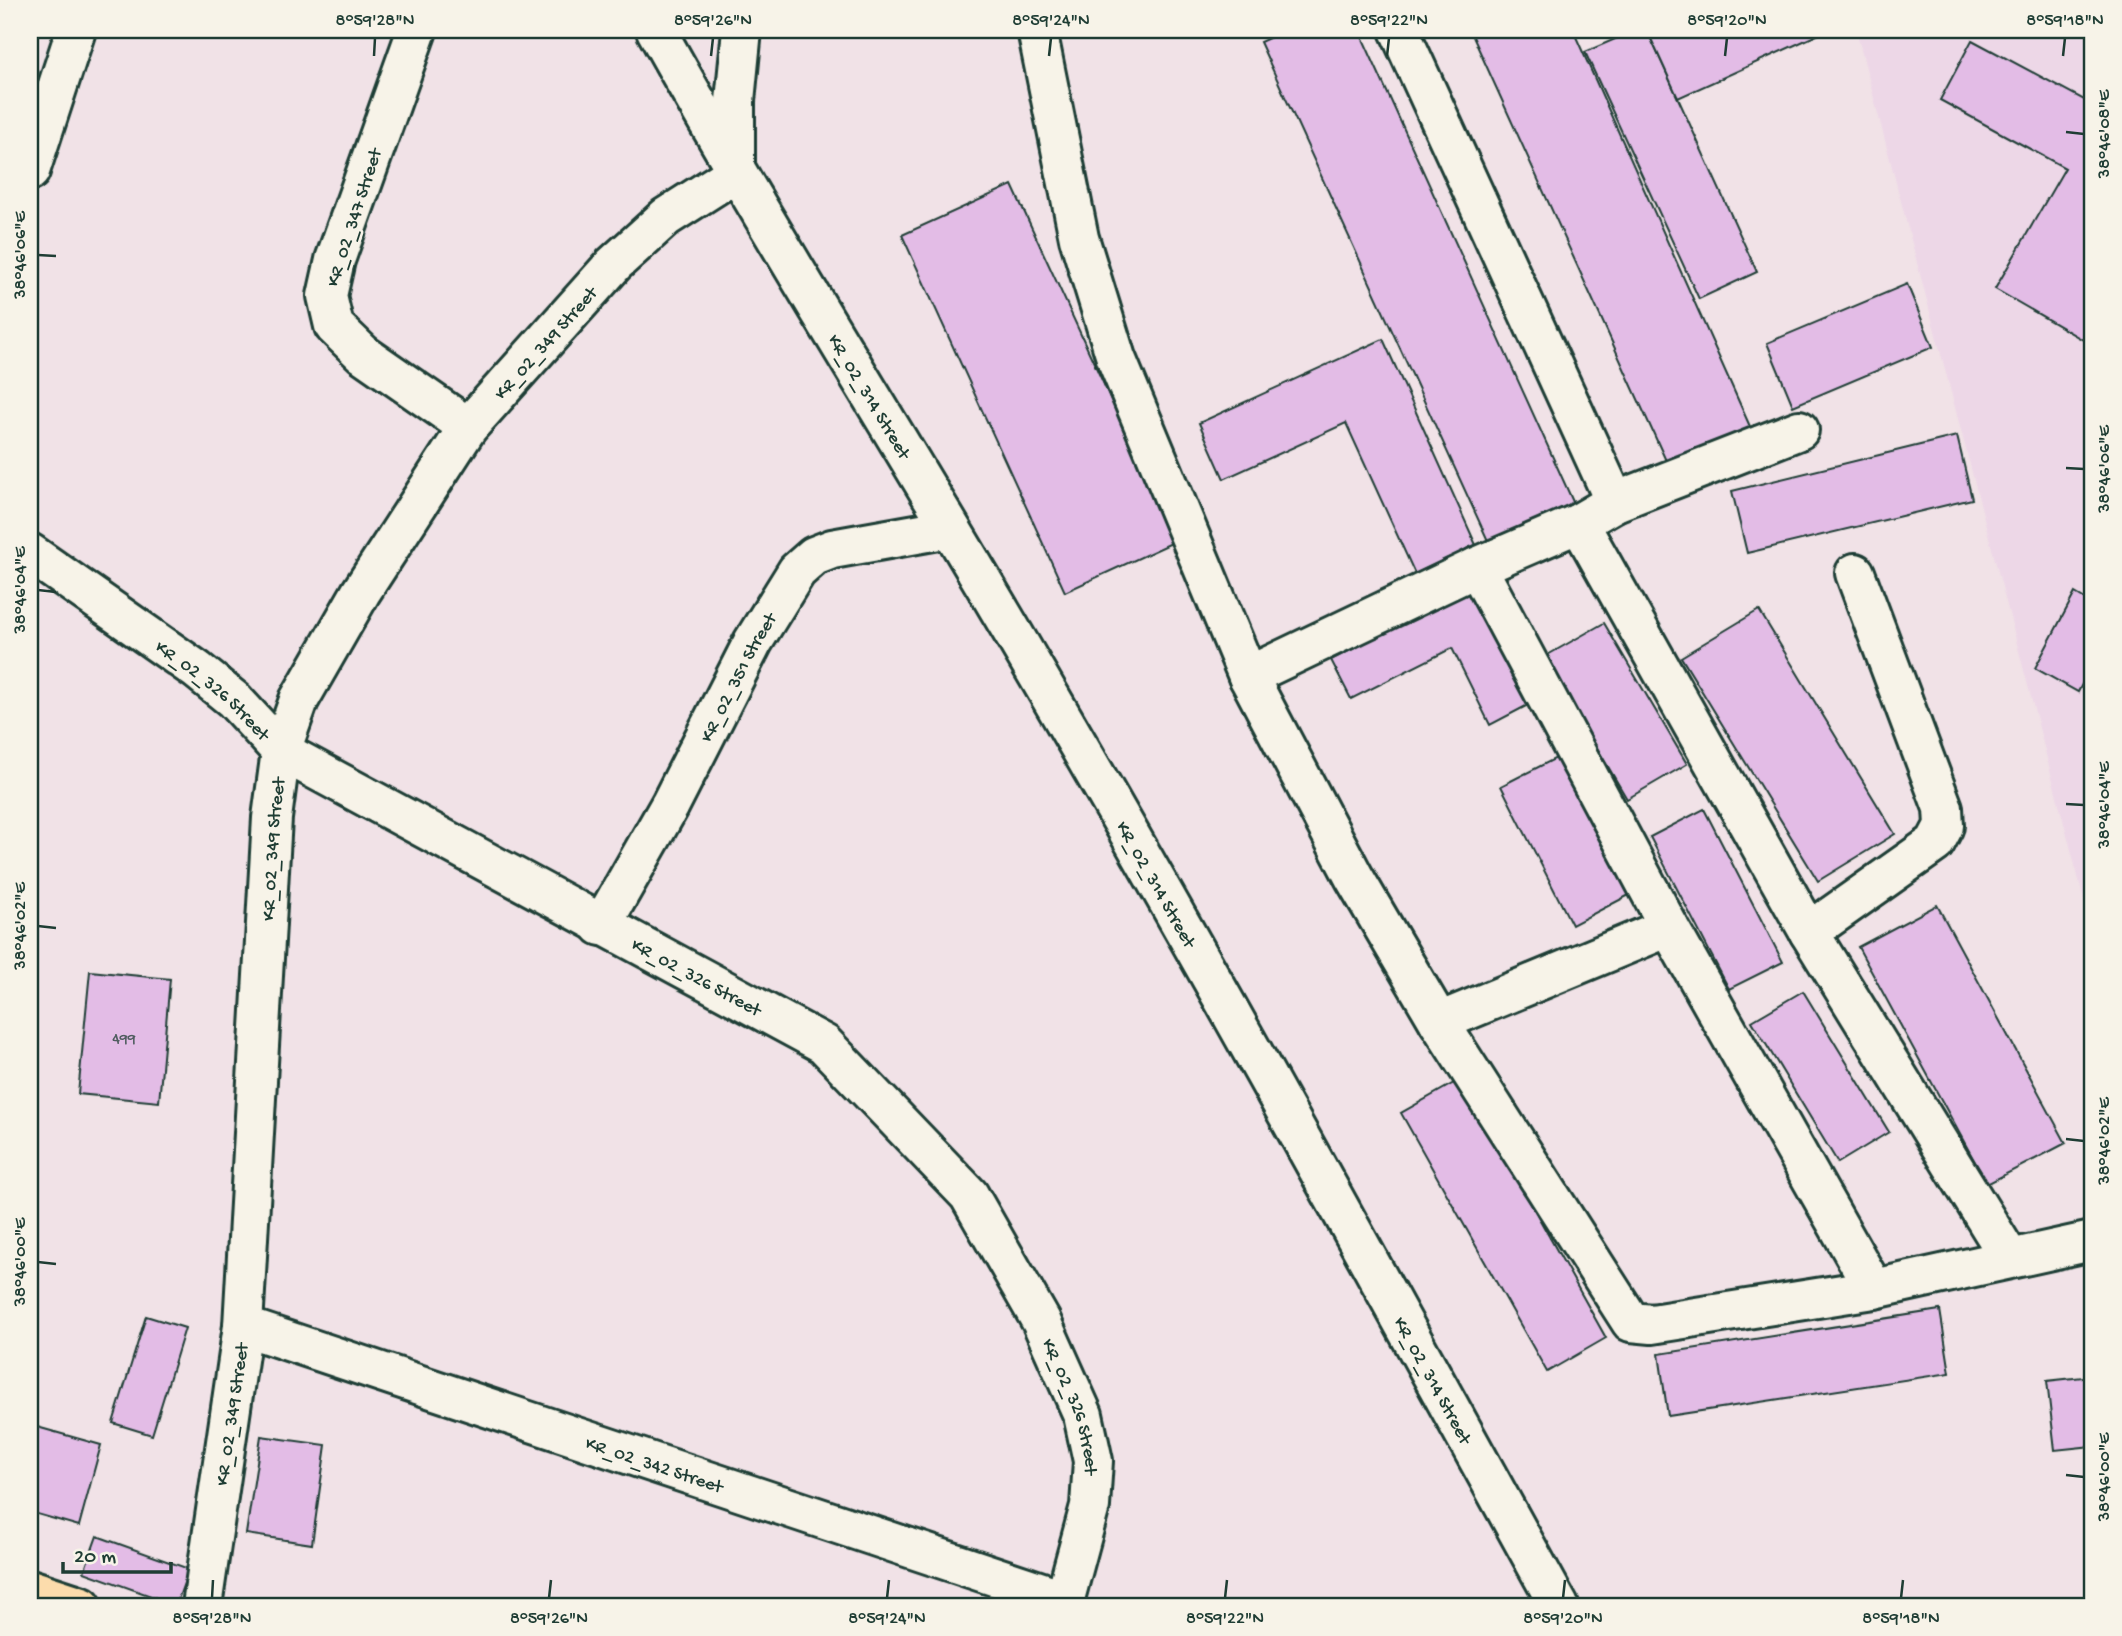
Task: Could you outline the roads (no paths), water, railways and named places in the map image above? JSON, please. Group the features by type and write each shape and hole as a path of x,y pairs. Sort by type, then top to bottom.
{"main road":[{"path":"30,1589 82,1606"}],"street":[{"path":"30,171 39,104 76,30"},
{"name":"KR_02_347 Street","path":"417,30 335,260 327,296 334,326 363,354 468,427"},
{"name":"KR_02_314 Street","path":"656,30 735,173 950,528 1182,922 1559,1606"},
{"path":"735,173 735,101 742,30"},
{"path":"1399,30 1615,502"},
{"path":"1046,33 1079,238 1116,358 1248,676 1354,877 1439,1022 1631,1322 1653,1324 1874,1289 2009,1257 2092,1241"},
{"name":"KR_02_349 Street","path":"202,1606 243,1326 272,818 281,751 299,700 360,592 468,427 614,264 666,217 735,173"},
{"path":"1248,676 1477,567 1579,523 1615,502 1799,430"},
{"path":"1579,523 1809,932 2009,1257"},
{"name":"KR_02_351 Street","path":"601,926 670,805 753,642 797,571 814,556 832,549 950,528"},
{"name":"KR_02_326 Street","path":"30,552 206,677 234,700 281,751 824,1044 969,1195 1041,1321 1083,1415 1093,1461 1090,1506 1065,1603"},
{"path":"1477,567 1669,927 1874,1289"},
{"path":"1809,932 1935,844 1944,826 1943,808 1855,573"},
{"path":"1439,1022 1669,927"},
{"name":"KR_02_342 Street","path":"243,1326 1065,1603"}]}
